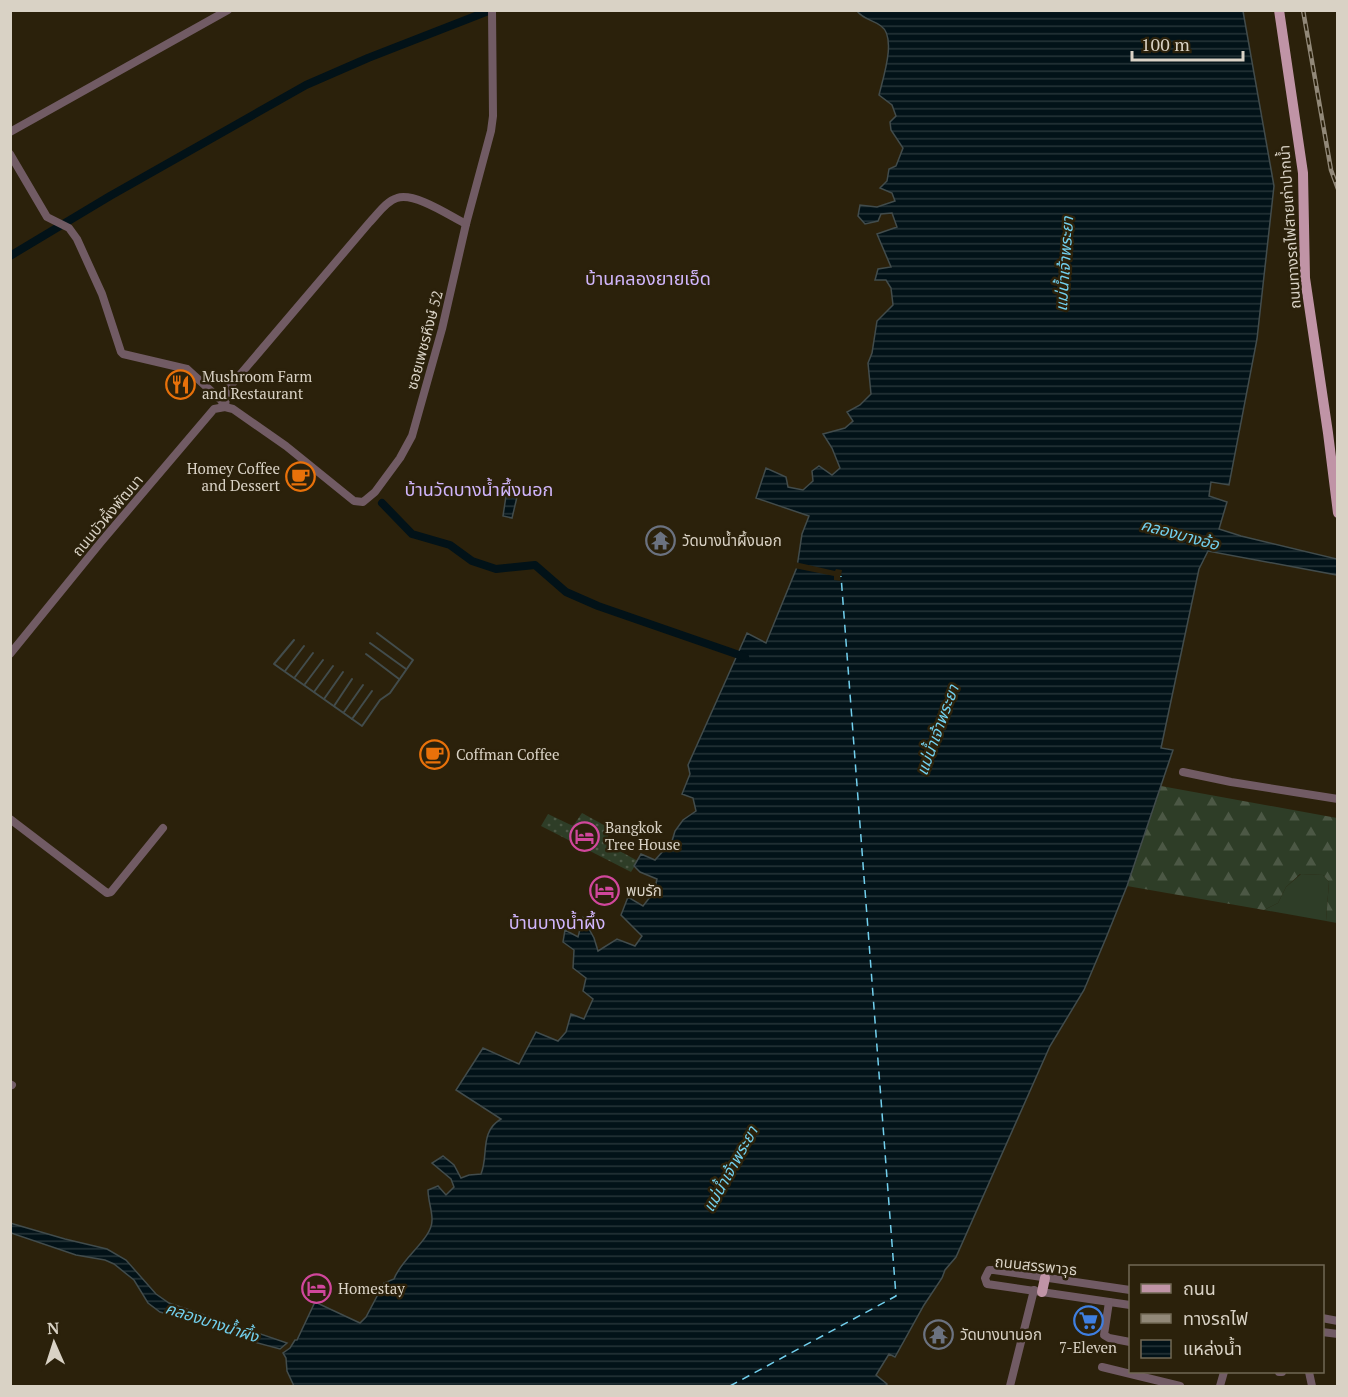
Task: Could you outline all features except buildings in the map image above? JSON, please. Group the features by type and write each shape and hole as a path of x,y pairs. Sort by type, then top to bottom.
{"main road":[{"name":"ถนนทางรถไฟสายเก่าปากน้ำ","path":"1279,10 1304,185 1305,278 1338,513"},
{"path":"1038,1291 1045,1278"}],"street":[{"path":"10,132 228,10"},
{"name":"ซอยเพชรหึงษ์ 52","path":"227,408 286,446 354,501 363,502 375,492 400,458 412,436 442,328 466,224 491,131 493,116 492,10"},
{"path":"10,153 47,217 69,228 77,239 102,294 121,352 187,369 227,408"},
{"path":"227,408 227,390 369,223 390,202 398,197 421,201 466,224"},
{"name":"ถนนบัวผึ้งพัฒนา","path":"10,654 214,409 227,408"},
{"path":"1183,772 1338,799"},
{"path":"10,819 107,892 111,892 163,828"},
{"name":"ถนนสรรพาวุธ","path":"1129,1290 993,1270 989,1270 986,1274 987,1284 1129,1305"},
{"path":"1010,1386 1038,1291"},
{"path":"1109,1302 1104,1335 1129,1342"},
{"path":"1102,1367 1180,1386"}],"green space":[{"path":"1161,786 1337,818 1337,923 1326,921 1329,882 1323,875 1300,874 1286,887 1278,903 1264,910 1127,886"},
{"name":"Bangkok Tree House","path":"582,813 611,829 605,843 638,861 631,872 541,826 548,814 573,826"},
{"path":"1301,874 1323,875 1329,882 1326,921 1264,910 1278,903 1286,887"}],"water":[{"path":"857,11 1243,11 1274,186 1257,339 1229,485 1211,482 1209,496 1227,502 1219,529 1337,559 1337,575 1208,551 1199,569 1161,748 1173,750 1127,886 1084,990 1050,1046 956,1257 945,1270 895,1357 889,1354 876,1375 887,1384 885,1386 294,1386 287,1371 286,1358 283,1353 297,1340 315,1302 360,1323 366,1317 384,1283 394,1279 403,1263 428,1234 432,1219 428,1190 438,1186 446,1195 454,1187 451,1179 432,1163 443,1156 454,1165 461,1178 481,1174 487,1137 494,1124 501,1119 456,1090 483,1048 519,1064 536,1032 558,1041 566,1032 571,1014 584,1019 593,999 583,991 586,978 573,968 574,950 563,942 565,930 578,937 583,918 598,951 617,939 635,946 642,936 621,915 628,897 643,906 654,892 657,879 640,872 634,866 641,854 655,860 672,841 675,831 683,820 696,811 693,798 682,794 690,774 688,765 747,633 766,643 797,567 802,534 809,516 756,498 766,468 786,477 788,487 803,490 813,481 812,471 819,466 832,475 840,468 823,434 845,428 853,421 847,412 860,405 871,394 868,363 872,353 877,321 893,305 891,288 886,280 875,280 878,269 891,267 877,234 897,227 892,213 881,214 878,221 865,224 858,216 860,205 877,207 895,201 892,193 880,188 887,181 889,169 896,166 903,148 891,130 890,122 896,116 892,105 879,95 888,58 886,31"},
{"path":"506,496 517,497 512,518 503,516"},
{"name":"คลองบางน้ำผึ้ง","path":"10,1223 107,1249 126,1260 156,1294 169,1303 287,1343 280,1349 247,1340 232,1331 160,1312 148,1303 134,1280 114,1264 105,1260 76,1255 11,1233"}],"pier":[{"path":"795,562 835,571 836,569 842,570 840,581 834,580 834,576 794,568"}],"waterway":[{"path":"10,256 110,196 306,85 491,10"},
{"path":"382,503 412,534 450,545 472,561 496,569 535,565 566,592 598,606 745,657"},
{"path":"294,640 274,664 362,726 380,700 390,693 413,660 377,633"},
{"path":"370,643 406,669"},
{"path":"285,671 304,646"},
{"path":"295,677 313,653"},
{"path":"366,654 399,679"},
{"path":"305,684 323,660"},
{"path":"314,692 333,666"},
{"path":"324,699 343,672"},
{"path":"334,706 352,679"},
{"path":"344,712 363,685"},
{"path":"352,719 372,691"}],"ferry route":[{"path":"730,1386 896,1296 841,576"}],"railway":[{"path":"1303,10 1331,170 1338,189"}],"place":[{"name":"Mushroom Farm and Restaurant","path":"181,385"},
{"name":"Homey Coffee and Dessert","path":"301,477"},
{"name":"วัดบางน้ำผึ้งนอก","path":"661,540"},
{"name":"Coffman Coffee","path":"435,754"},
{"name":"Bangkok Tree House","path":"584,836"},
{"name":"พบรัก","path":"605,890"},
{"name":"Homestay","path":"317,1288"},
{"name":"7-Eleven","path":"1088,1320"},
{"name":"วัดบางนานอก","path":"939,1334"}],"district":[{"name":"บ้านคลองยายเอ็ด","path":"648,278"},
{"name":"บ้านวัดบางน้ำผึ้งนอก","path":"479,489"},
{"name":"บ้านบางน้ำผึ้ง","path":"557,922"}],"water label":[{"name":"แม่น้ำเจ้าพระยา","path":"1064,264"},
{"name":"คลองบางอ้อ","path":"1180,534"},
{"name":"แม่น้ำเจ้าพระยา","path":"937,730"},
{"name":"แม่น้ำเจ้าพระยา","path":"730,1169"}]}
